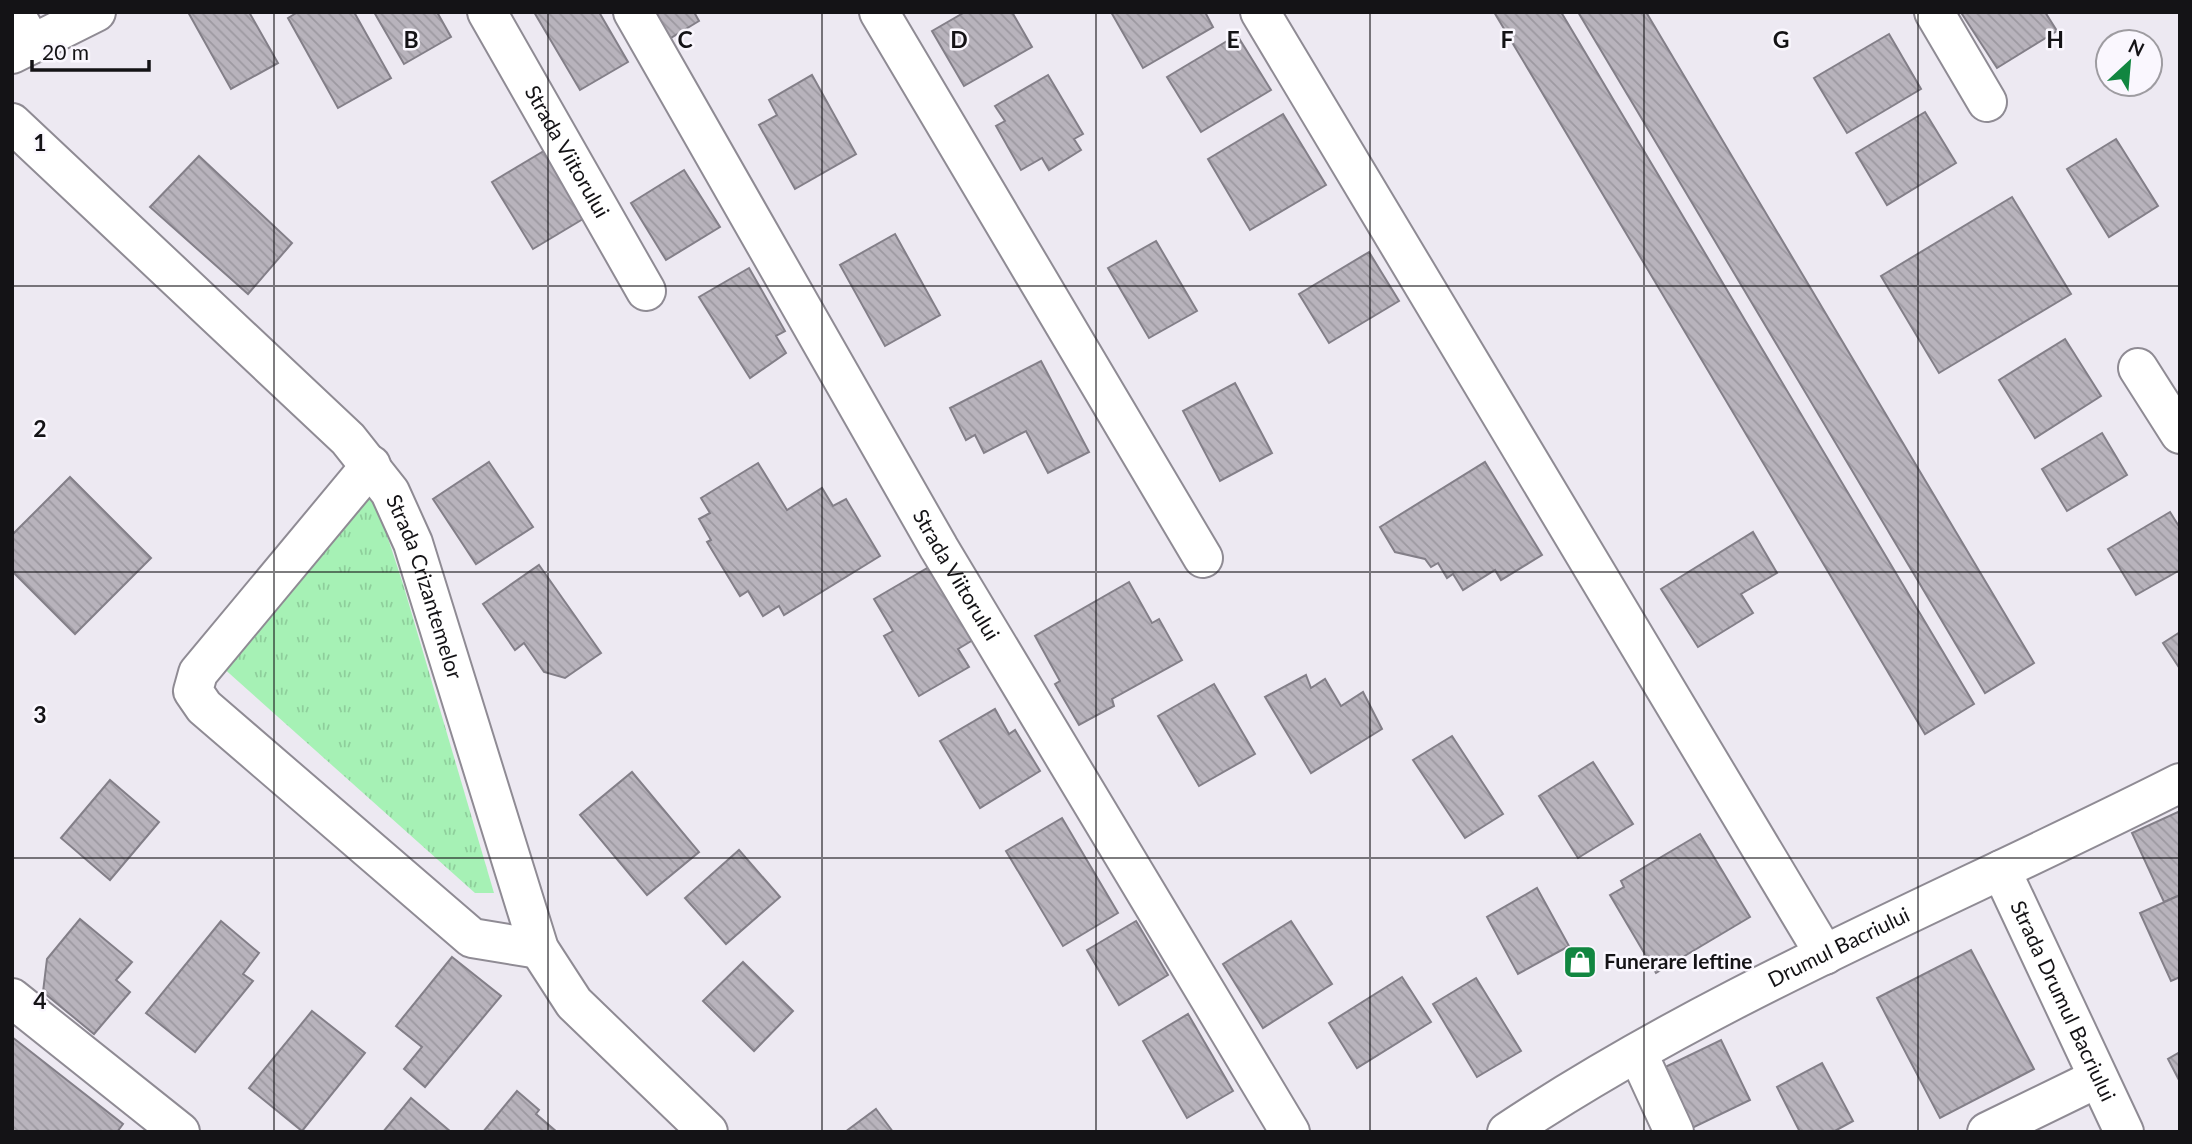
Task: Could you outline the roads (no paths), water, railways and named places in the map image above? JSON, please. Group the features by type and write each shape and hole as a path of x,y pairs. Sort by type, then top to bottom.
{"street":[{"path":"19,37 96,12"},
{"name":"Strada Viitorului","path":"487,12 646,291"},
{"name":"Strada Viitorului","path":"633,12 939,548 1290,1132"},
{"path":"880,12 1203,558"},
{"path":"1260,12 1825,955"},
{"path":"1934,12 1986,102"},
{"name":"Strada Crizantemelor","path":"12,123 348,439 390,492 409,533 539,949 574,1003 708,1132"},
{"path":"2138,368 2180,434"},
{"path":"371,465 198,673 193,691 204,707 472,938 539,949"},
{"name":"Drumul Bacriului","path":"1507,1132 1638,1054 1825,955 2180,783"},
{"name":"Strada Drumul Bacriului","path":"2001,870 2124,1132"},
{"path":"12,998 180,1132"},
{"path":"1638,1054 1674,1132"},
{"path":"1987,1132 2098,1078"}],"place":[{"name":"Funerare Ieftine","path":"1580,962"}]}
